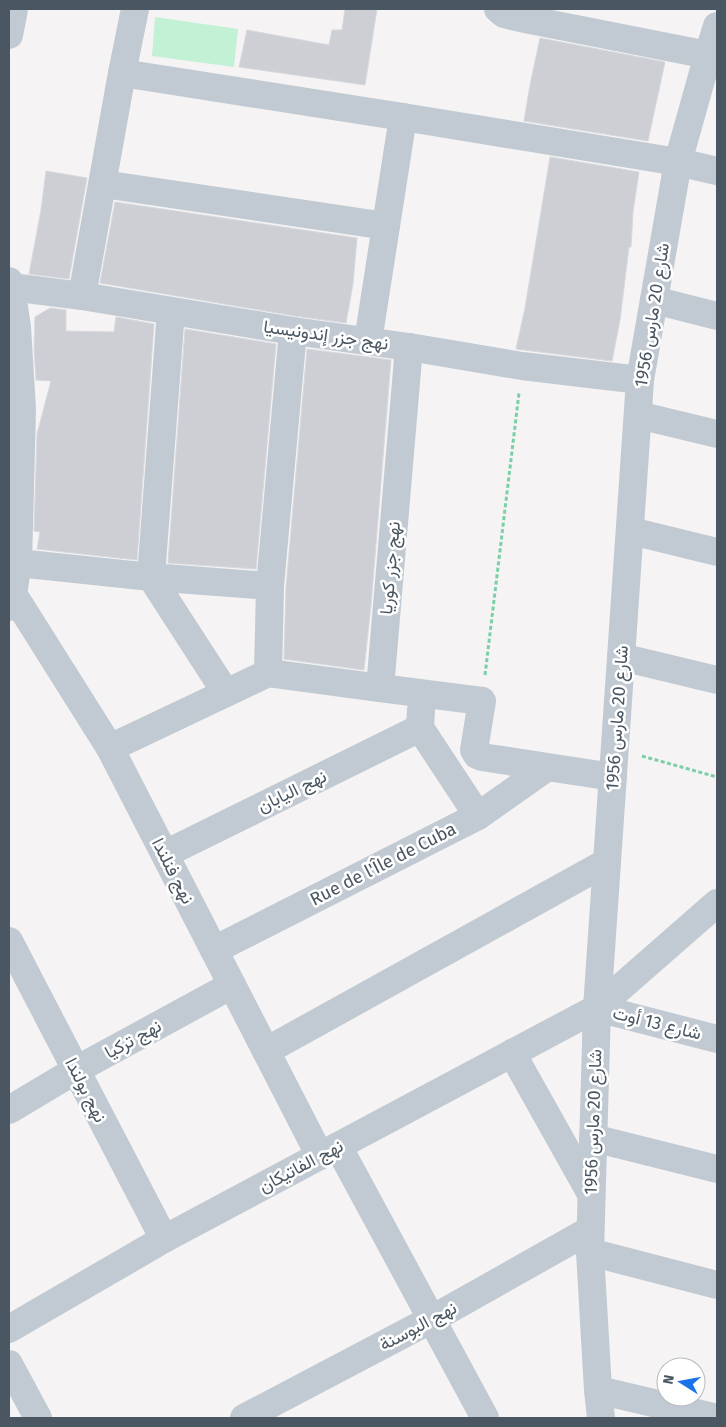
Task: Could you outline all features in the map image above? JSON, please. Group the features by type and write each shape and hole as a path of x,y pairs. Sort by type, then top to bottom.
{"street":[{"path":"9,35 14,9"},
{"path":"82,296 135,9"},
{"path":"498,9 504,14 520,18 708,55"},
{"name":"شارع 20 مارس 1956","path":"601,1418 590,1241 597,1008 640,380 678,162 717,26"},
{"path":"122,73 678,162 717,171"},
{"path":"368,341 403,117"},
{"path":"103,184 386,226"},
{"path":"10,284 17,327 22,409 18,563 11,600"},
{"name":"نهج جزر إندونيسيا","path":"10,284 293,331 409,347 522,366 640,380"},
{"path":"654,300 717,316"},
{"path":"171,311 151,577 226,693"},
{"path":"268,673 270,586 293,331"},
{"name":"نهج جزر كوريا","path":"380,688 409,347"},
{"path":"638,415 717,434"},
{"path":"631,531 717,552"},
{"path":"18,563 151,577 270,586"},
{"name":"نهج فنلندا","path":"11,600 110,748 266,1051 432,1318 485,1418"},
{"path":"621,657 717,680"},
{"path":"110,748 268,673 482,701 474,750 477,755 613,778"},
{"path":"421,693 420,728 478,816"},
{"name":"نهج اليابان","path":"165,854 420,728"},
{"name":"Rue de l'Île de Cuba","path":"214,950 478,816 546,768"},
{"path":"266,1051 607,862"},
{"name":"نهج الفاتيكان","path":"9,1329 164,1239 597,1008 717,903"},
{"name":"نهج بولندا","path":"9,941 164,1239"},
{"name":"نهج تركيا","path":"9,1110 76,1070 232,985"},
{"name":"شارع 13 أوت","path":"597,1008 717,1039"},
{"path":"512,1053 591,1194"},
{"path":"593,1138 717,1170"},
{"path":"590,1241 717,1284"},
{"name":"نهج البوسنة","path":"244,1418 432,1318 590,1241"},
{"path":"9,1364 38,1418"},
{"path":"598,1390 717,1418"}],"path":[{"path":"482,701 522,366"},
{"path":"615,748 717,777"}],"green space":[{"path":"155,17 238,29 234,67 152,56"}],"building":[{"path":"345,9 377,9 365,85 239,67 247,30 329,45 332,30 342,30"},
{"path":"540,38 665,62 648,141 524,121"},
{"path":"550,157 639,172 633,212 631,247 629,247 620,320 612,361 516,349 525,308"},
{"path":"46,171 87,178 69,279 29,274"},
{"path":"115,202 357,238 353,284 346,323 100,283"},
{"path":"50,308 66,310 66,331 114,332 116,317 154,324 137,560 37,549 40,532 34,531 37,434 51,381 36,380 35,317"},
{"path":"185,329 276,344 256,569 168,563"},
{"path":"307,349 391,360 364,670 284,659 286,587"}]}
